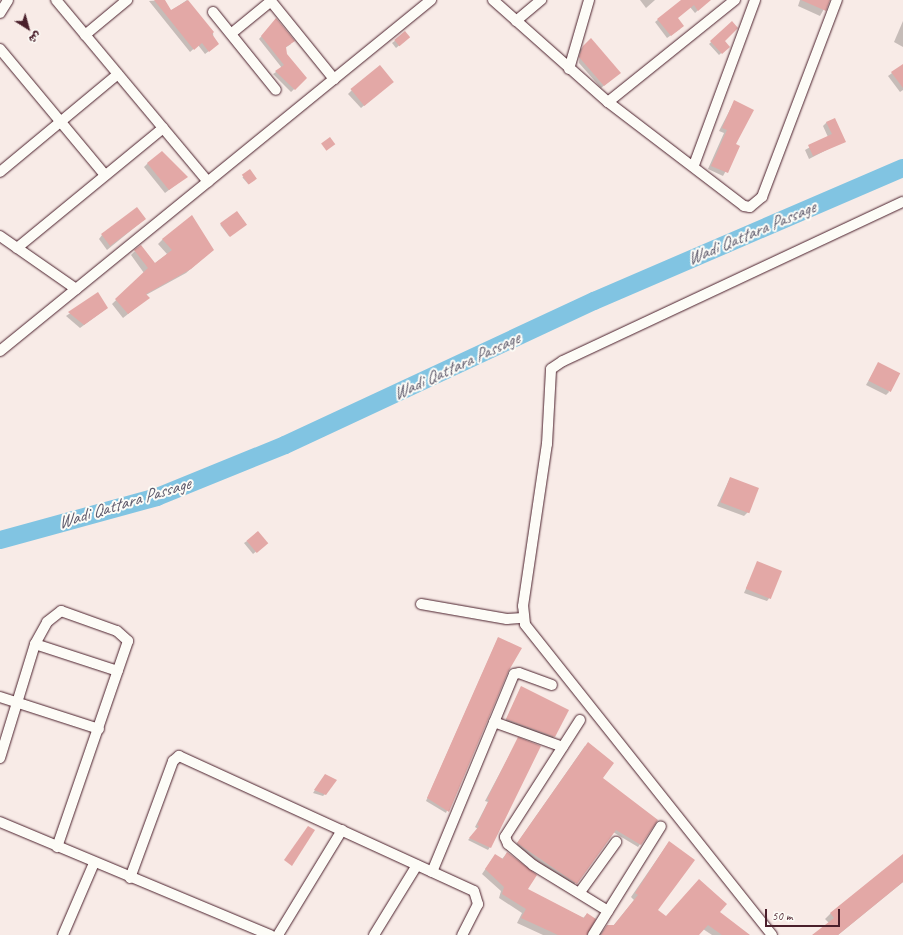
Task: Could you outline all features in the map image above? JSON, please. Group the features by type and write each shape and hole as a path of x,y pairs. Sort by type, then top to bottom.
{"street":[{"path":"0,13 8,0"},
{"path":"56,0 208,182"},
{"path":"85,35 127,0"},
{"path":"0,351 431,0"},
{"path":"493,0 608,102 694,165 744,206 759,202 837,0"},
{"path":"516,20 541,0"},
{"path":"569,69 589,0"},
{"path":"694,165 755,0"},
{"path":"232,33 271,1 334,79"},
{"path":"608,102 733,1"},
{"path":"213,12 232,33 276,90"},
{"path":"0,49 105,175"},
{"path":"0,172 118,74"},
{"path":"17,248 163,128"},
{"path":"772,935 586,705 523,618 547,444 551,369 563,361 903,202"},
{"path":"0,236 76,289"},
{"path":"421,604 507,619 523,618"},
{"path":"0,758 35,644 47,622 61,611 118,631 128,641 99,729 57,847"},
{"path":"35,644 118,671"},
{"path":"432,872 514,674 519,673 552,685"},
{"path":"0,697 99,729"},
{"path":"580,720 505,837 508,844 533,865 580,892 608,911"},
{"path":"494,722 563,747"},
{"path":"130,878 173,761 179,756 474,891 478,904 466,934"},
{"path":"0,822 94,863 270,935"},
{"path":"593,935 661,826"},
{"path":"278,935 342,830"},
{"path":"580,892 616,842"},
{"path":"62,935 94,863"},
{"path":"374,935 417,865"}],"building":[{"path":"154,0 165,0 171,10 188,0 214,32 212,34 219,44 209,52 202,43 194,50"},
{"path":"681,0 711,0 698,11 694,5 678,18 684,26 671,36 657,19"},
{"path":"801,0 830,0 826,11"},
{"path":"276,18 295,41 286,47 287,54 307,78 295,90 275,71 284,65 261,36"},
{"path":"732,21 738,28 725,41 730,47 722,54 710,41"},
{"path":"405,31 410,37 399,46 394,40"},
{"path":"591,38 621,73 604,86 579,57 583,46"},
{"path":"903,64 903,88 891,72"},
{"path":"380,65 394,82 364,106 350,89"},
{"path":"734,100 754,110 736,144 740,146 728,173 711,166 727,130 722,128"},
{"path":"835,118 846,142 813,156 808,145 832,134 826,122"},
{"path":"330,137 335,144 326,151 321,143"},
{"path":"162,151 188,177 169,190 147,163"},
{"path":"250,169 257,179 249,185 242,175"},
{"path":"137,207 146,219 110,246 101,234"},
{"path":"237,211 247,225 230,237 220,223"},
{"path":"192,215 214,250 191,269 146,294 150,298 128,314 115,299 148,268 134,250 141,245 155,263 172,250 162,239"},
{"path":"98,292 108,308 84,325 68,312"},
{"path":"878,362 900,373 891,392 868,381"},
{"path":"730,477 759,488 749,513 720,502"},
{"path":"258,531 268,543 257,553 247,541"},
{"path":"757,561 782,571 771,599 746,589"},
{"path":"498,637 522,648 508,672 449,812 427,798"},
{"path":"521,686 569,710 555,737 506,719"},
{"path":"518,737 541,746 491,848 469,838 479,826 477,825 489,800 487,799"},
{"path":"588,742 614,763 603,778 658,820 641,845 616,830 577,884 517,843"},
{"path":"325,774 337,780 326,795 314,790"},
{"path":"308,826 315,830 292,866 284,860"},
{"path":"669,841 695,860 658,910 666,916 699,879 727,904 720,912 750,935 722,935 708,925 699,935 601,935 607,925 614,925 638,895 635,893"},
{"path":"507,852 537,875 528,889 584,918 587,913 596,919 587,935 558,935 521,918 526,909 502,894 504,887 485,869 495,854 503,859"},
{"path":"903,854 903,882 838,935 812,935 834,918 830,913"}],"waterway":[{"name":"Wadi Qattara Passage","path":"0,540 157,497 285,445 594,301 903,168"}]}
